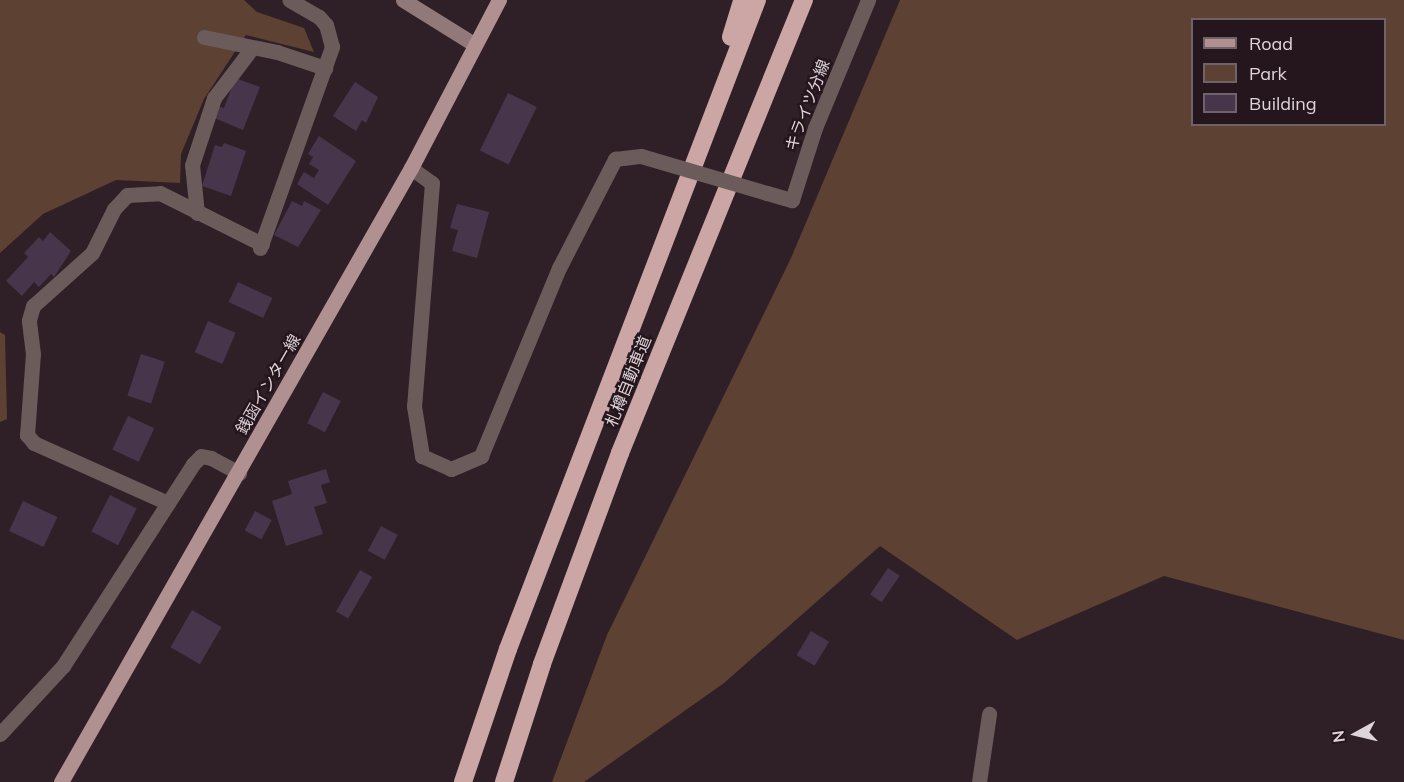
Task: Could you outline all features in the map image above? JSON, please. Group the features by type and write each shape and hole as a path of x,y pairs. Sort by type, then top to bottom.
{"highway":[{"path":"709,130 721,68 742,0"},
{"name":"札樽自動車道","path":"463,782 508,649 757,0"},
{"name":"札樽自動車道","path":"504,782 542,664 620,453 804,0"}],"main road":[{"name":"銭函インター線","path":"61,782 411,168 499,0"}],"street":[{"path":"168,503 34,443 27,435 33,354 29,320 33,306 92,253 114,209 127,195 160,194 261,246 332,47 326,25 290,0"},
{"path":"403,0 474,44"},
{"name":"キライツ分線","path":"411,168 432,183 414,406 422,456 451,469 481,456 559,268 615,159 641,156 792,200 815,128 868,0"},
{"path":"204,37 325,68"},
{"path":"197,213 192,165 214,98 252,48"},
{"path":"0,734 63,666 201,456 239,472"},
{"path":"979,782 989,714"}],"green space":[{"path":"0,0 244,0 257,12 304,28 314,52 246,35 204,99 181,154 180,183 116,180 43,214 0,253"},
{"path":"900,0 1404,0 1404,640 1164,576 1017,640 880,546 724,683 584,782 552,782 607,635 791,258"},
{"path":"0,332 5,335 7,419 0,422"}],"building":[{"path":"235,78 260,87 243,130 212,117 217,106 224,108"},
{"path":"355,82 378,97 366,123 362,120 356,131 333,116"},
{"path":"508,93 537,107 509,165 480,151"},
{"path":"319,136 356,161 328,205 297,184 304,172 314,178 319,170 309,164 313,157 308,154"},
{"path":"224,143 246,151 231,196 202,186 215,145 222,147"},
{"path":"292,201 302,206 304,201 321,210 298,247 274,235"},
{"path":"457,204 489,212 477,258 452,251 458,230 450,228"},
{"path":"50,232 71,251 54,277 51,274 39,287 34,282 22,296 6,281 28,257 24,253 39,237 43,241"},
{"path":"238,282 272,298 263,318 229,302"},
{"path":"208,321 236,333 222,364 195,352"},
{"path":"141,354 165,362 151,404 127,396"},
{"path":"323,392 341,401 325,432 307,423"},
{"path":"128,416 154,428 139,462 112,450"},
{"path":"326,469 330,482 321,485 327,503 314,507 323,534 286,546 272,501 292,494 288,481"},
{"path":"110,495 137,509 118,545 91,532"},
{"path":"23,501 57,517 43,547 9,531"},
{"path":"255,511 272,520 261,539 245,530"},
{"path":"381,526 398,535 385,560 368,551"},
{"path":"888,568 900,576 882,602 870,595"},
{"path":"360,570 372,577 348,619 336,612"},
{"path":"192,610 221,627 200,664 170,647"},
{"path":"811,631 829,642 815,666 797,655"}]}
